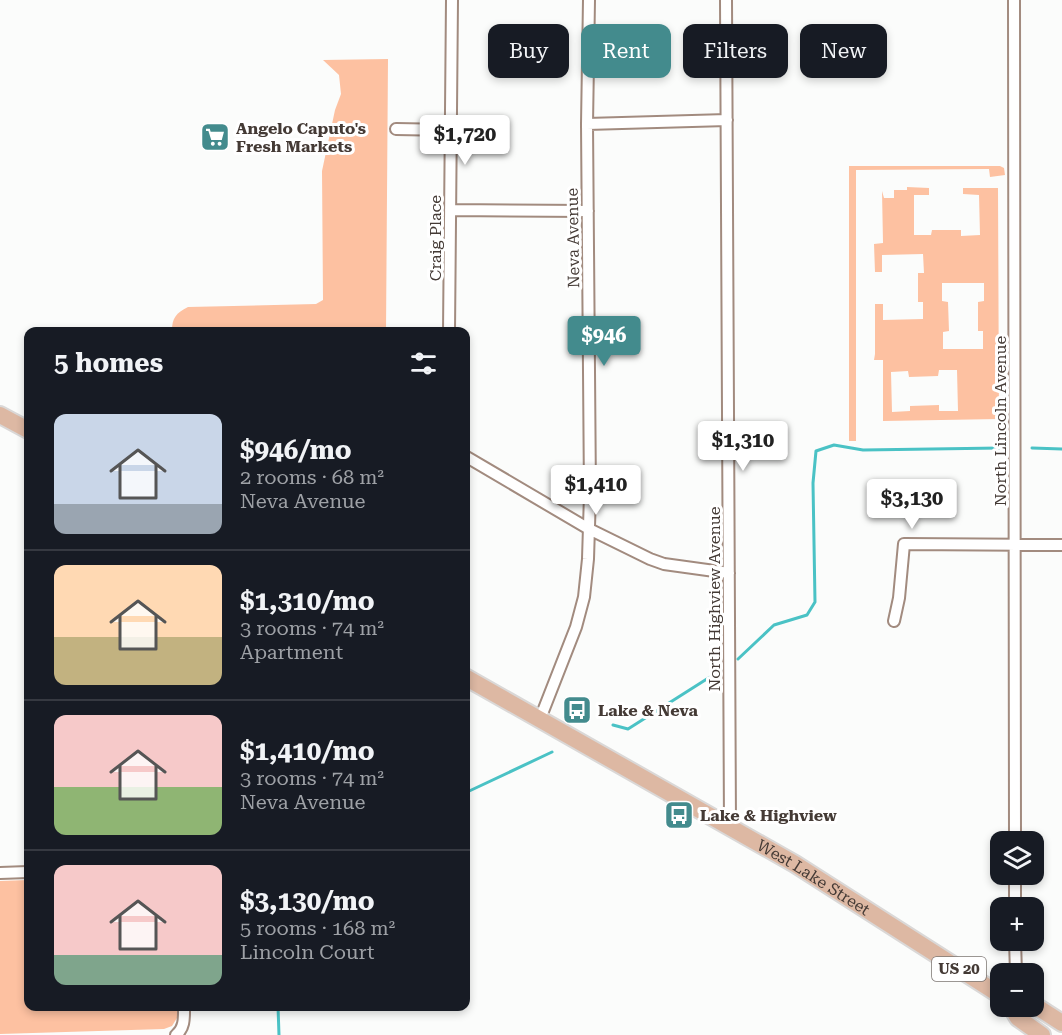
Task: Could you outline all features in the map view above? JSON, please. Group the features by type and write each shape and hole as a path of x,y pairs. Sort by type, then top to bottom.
{"main road":[{"path":"0,415 24,428"},
{"name":"West Lake Street","path":"470,679 730,825 990,989"},
{"path":"1044,1011 1062,1023"},
{"path":"1017,1017 1042,1035"}],"street":[{"name":"Craig Place","path":"449,327 452,0"},
{"name":"Neva Avenue","path":"540,719 576,627 584,597 589,529 587,124 589,0"},
{"name":"North Highview Avenue","path":"726,0 730,825"},
{"name":"North Lincoln Avenue","path":"1014,0 1016,831"},
{"path":"587,124 727,120"},
{"path":"396,129 451,129"},
{"path":"450,210 588,211"},
{"path":"470,459 589,529 650,559 664,564 729,573"},
{"path":"894,621 899,598 904,544 1062,545"},
{"path":"0,873 24,872"},
{"path":"178,1033 183,1025 184,1011"}],"shaded area":[{"path":"388,59 386,327 172,327 176,316 188,307 316,304 323,300 322,171 335,110 341,94 339,75 323,60"},
{"path":"849,166 1000,166 1004,168 1005,175 990,177 989,169 856,170 856,441 849,441"},
{"path":"907,187 929,188 929,195 914,195 914,235 931,235 932,230 961,230 961,236 980,235 979,195 963,194 963,188 998,188 999,419 883,421 883,360 874,360 875,304 883,304 883,320 923,319 923,302 918,302 918,273 924,273 923,254 882,255 882,272 875,272 874,244 883,243 882,191 884,198 894,198 894,190 907,190","holes":["942,283 984,283 984,301 978,302 978,331 983,331 983,349 943,349 943,332 949,331 948,302 942,301","939,370 957,370 958,411 939,411 939,405 910,406 910,411 892,412 891,372 908,371 909,377 938,376"]},
{"path":"24,880 24,1011 177,1011 177,1018 172,1026 164,1029 0,1034 0,881"}],"waterway":[{"path":"738,659 774,625 807,615 815,602 813,483 816,451 834,445 863,450 1000,448"},
{"path":"1032,448 1062,449"},
{"path":"613,725 628,729 721,670"},
{"path":"470,791 552,752"},
{"path":"278,1011 279,1035"}],"place":[{"name":"Angelo Caputo's Fresh Markets","path":"215,137"},
{"name":"Lake & Neva","path":"577,710"},
{"name":"Lake & Highview","path":"679,815"}]}
